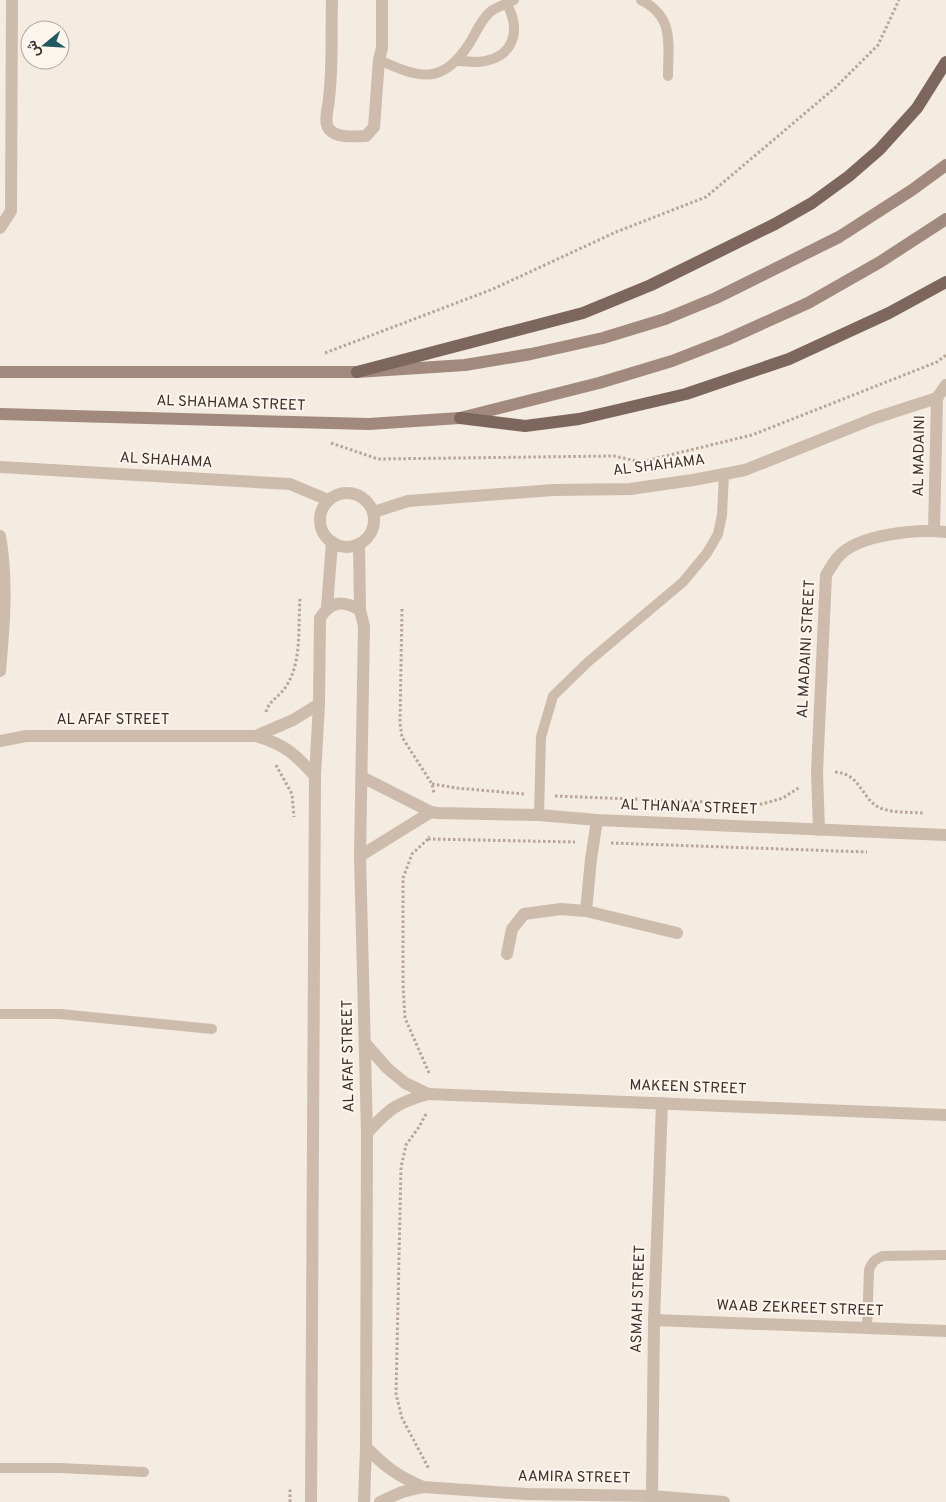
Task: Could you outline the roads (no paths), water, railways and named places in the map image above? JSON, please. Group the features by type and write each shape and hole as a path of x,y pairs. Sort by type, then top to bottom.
{"main road":[{"path":"357,372 582,313 651,285 775,224 812,203 849,176 879,150 917,108 946,62"},
{"name":"AL SHAHAMA STREET","path":"0,372 357,372 465,366 531,354 603,338 665,318 716,298 839,237 912,190 946,165"},
{"name":"AL SHAHAMA STREET","path":"0,414 369,424 460,418 599,383 672,361 726,340 808,303 880,262 946,219"},
{"path":"460,418 525,426 579,419 686,394 789,359 889,313 946,282"}],"street":[{"path":"0,228 11,211 12,0"},
{"path":"332,0 330,96 326,123 335,134 350,137 366,136 374,127 379,60 382,48 382,0"},
{"name":"AL MADAINI","path":"940,531 937,398 946,385"},
{"name":"AL SHAHAMA","path":"374,512 408,501 553,490 630,489 745,470 875,418 937,398"},
{"name":"AL SHAHAMA","path":"0,468 290,484 328,500"},
{"path":"345,492 363,497 374,512 375,522 367,539 360,544 350,547 332,542 325,536 321,527 322,508 335,495 345,492"},
{"name":"AL MADAINI STREET","path":"819,830 817,772 826,575 839,556 855,543 872,537 940,531"},
{"path":"0,536 4,574 4,628 0,671"},
{"path":"311,1502 316,776 320,618 326,608 332,542"},
{"name":"AL AFAF STREET","path":"360,544 360,610 364,626 360,856 367,1133 366,1447 364,1502"},
{"path":"326,608 339,603 351,605 360,610"},
{"name":"AL AFAF STREET","path":"256,736 293,720 319,704"},
{"name":"AL AFAF STREET","path":"0,741 26,736 256,736 277,742 296,756 316,776"},
{"name":"AL THANAA STREET","path":"362,777 434,812 539,815 597,820 946,835"},
{"path":"360,856 434,812"},
{"path":"586,911 597,820"},
{"path":"507,954 512,930 524,914 561,909 586,911 677,933"},
{"name":"MAKEEN STREET","path":"365,1042 386,1068 406,1083 431,1094"},
{"name":"MAKEEN STREET","path":"367,1133 388,1110 406,1100 431,1094 946,1115"},
{"name":"ASMAH STREET","path":"652,1496 654,1320 662,1103"},
{"name":"WAAB ZEKREET STREET","path":"654,1320 946,1331"},
{"name":"AAMIRA STREET","path":"366,1447 384,1465 400,1477 429,1488"},
{"name":"AAMIRA STREET","path":"380,1502 402,1492 429,1488 526,1494 652,1496 724,1502"}],"lane":[{"path":"641,0 654,7 668,29 668,76"},
{"path":"379,60 404,71 424,75 444,71 458,60 479,24 492,10 510,2 515,36 508,49 490,59 477,62 458,60"},
{"path":"539,815 541,737 553,696 588,662 683,582 707,553 718,534 722,515 724,474"},
{"path":"0,1014 60,1014 212,1029"},
{"path":"867,1328 869,1270 871,1263 876,1258 883,1256 946,1255"},
{"path":"0,1468 60,1468 144,1472"}]}
